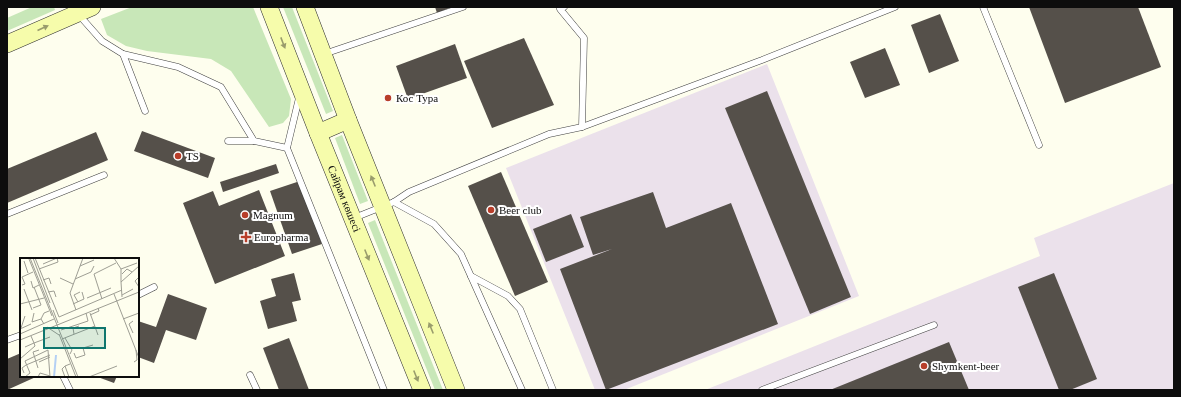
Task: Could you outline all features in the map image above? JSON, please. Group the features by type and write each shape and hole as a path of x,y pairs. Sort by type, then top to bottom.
{"main road":[{"name":"Сайрам көшесі","path":"269,7 301,91 422,390"},
{"path":"305,7 348,120 388,204 456,390"},
{"path":"7,44 82,9"},
{"path":"318,133 348,120"}],"lane":[{"path":"322,54 463,7"},
{"path":"564,7 560,9 584,38 582,127"},
{"path":"352,218 388,204 409,192 549,134 582,127 762,60 895,7"},
{"path":"983,7 1039,145"},
{"path":"82,9 102,41 122,54 178,67 221,87 254,141"},
{"path":"122,54 145,111"},
{"path":"301,91 287,148 384,390"},
{"path":"228,141 254,141 287,148"},
{"path":"7,214 104,175"},
{"path":"388,204 434,224 461,254 522,390"},
{"path":"470,276 508,296 520,309 553,390"},
{"path":"139,294 154,286"},
{"path":"762,390 934,326"},
{"path":"7,340 20,335"},
{"path":"250,375 257,390"},
{"path":"64,377 70,390"}],"shaded area":[{"path":"767,64 859,296 624,390 595,390 506,168"},
{"path":"1174,183 1174,390 705,390 1040,256 1034,238"}],"green space":[{"path":"32,7 54,7 55,10 7,31 7,18"},
{"path":"132,7 253,7 291,99 289,116 283,123 269,127 231,71 211,59 147,51 126,46 107,35 101,19"},
{"path":"283,7 292,7 333,111 326,114"},
{"path":"342,135 368,201 360,204 335,138"},
{"path":"375,220 443,390 435,390 368,223"}],"building":[{"path":"435,7 452,7 437,13"},
{"path":"1029,7 1138,7 1161,67 1065,103"},
{"path":"940,14 959,61 929,73 911,25"},
{"path":"524,38 554,105 492,128 464,61"},
{"path":"455,44 467,78 408,99 396,66"},
{"path":"885,48 900,85 865,98 850,62"},
{"path":"767,91 851,297 810,314 725,108"},
{"name":"TS","path":"142,131 215,158 208,178 134,151"},
{"path":"96,132 108,160 7,203 7,169"},
{"path":"276,164 279,173 223,192 220,182"},
{"path":"501,172 548,282 515,296 468,186"},
{"path":"300,181 322,244 292,254 270,191"},
{"path":"259,190 285,256 215,284 183,203 213,191 219,206"},
{"path":"653,192 666,228 731,203 778,324 606,390 560,269 612,249 593,255 580,217"},
{"path":"571,214 584,247 546,262 533,229"},
{"path":"294,273 301,300 292,302 297,321 268,329 260,301 276,296 271,279"},
{"path":"1054,273 1097,379 1070,390 1059,390 1018,287"},
{"path":"168,294 207,308 196,340 166,330 154,363 139,357 139,321 156,327"},
{"path":"289,338 309,390 279,390 263,348"},
{"name":"Shymkent-beer","path":"949,342 969,390 830,390"},
{"path":"20,353 20,377 36,377 7,390 7,359"},
{"path":"98,377 117,377 114,383"}],"place":[{"name":"Кос Тура","path":"388,98"},
{"name":"TS","path":"178,156"},
{"name":"Beer club","path":"491,210"},
{"name":"Magnum","path":"245,215"},
{"name":"Europharma","path":"246,237"},
{"name":"Shymkent-beer","path":"924,366"}]}
